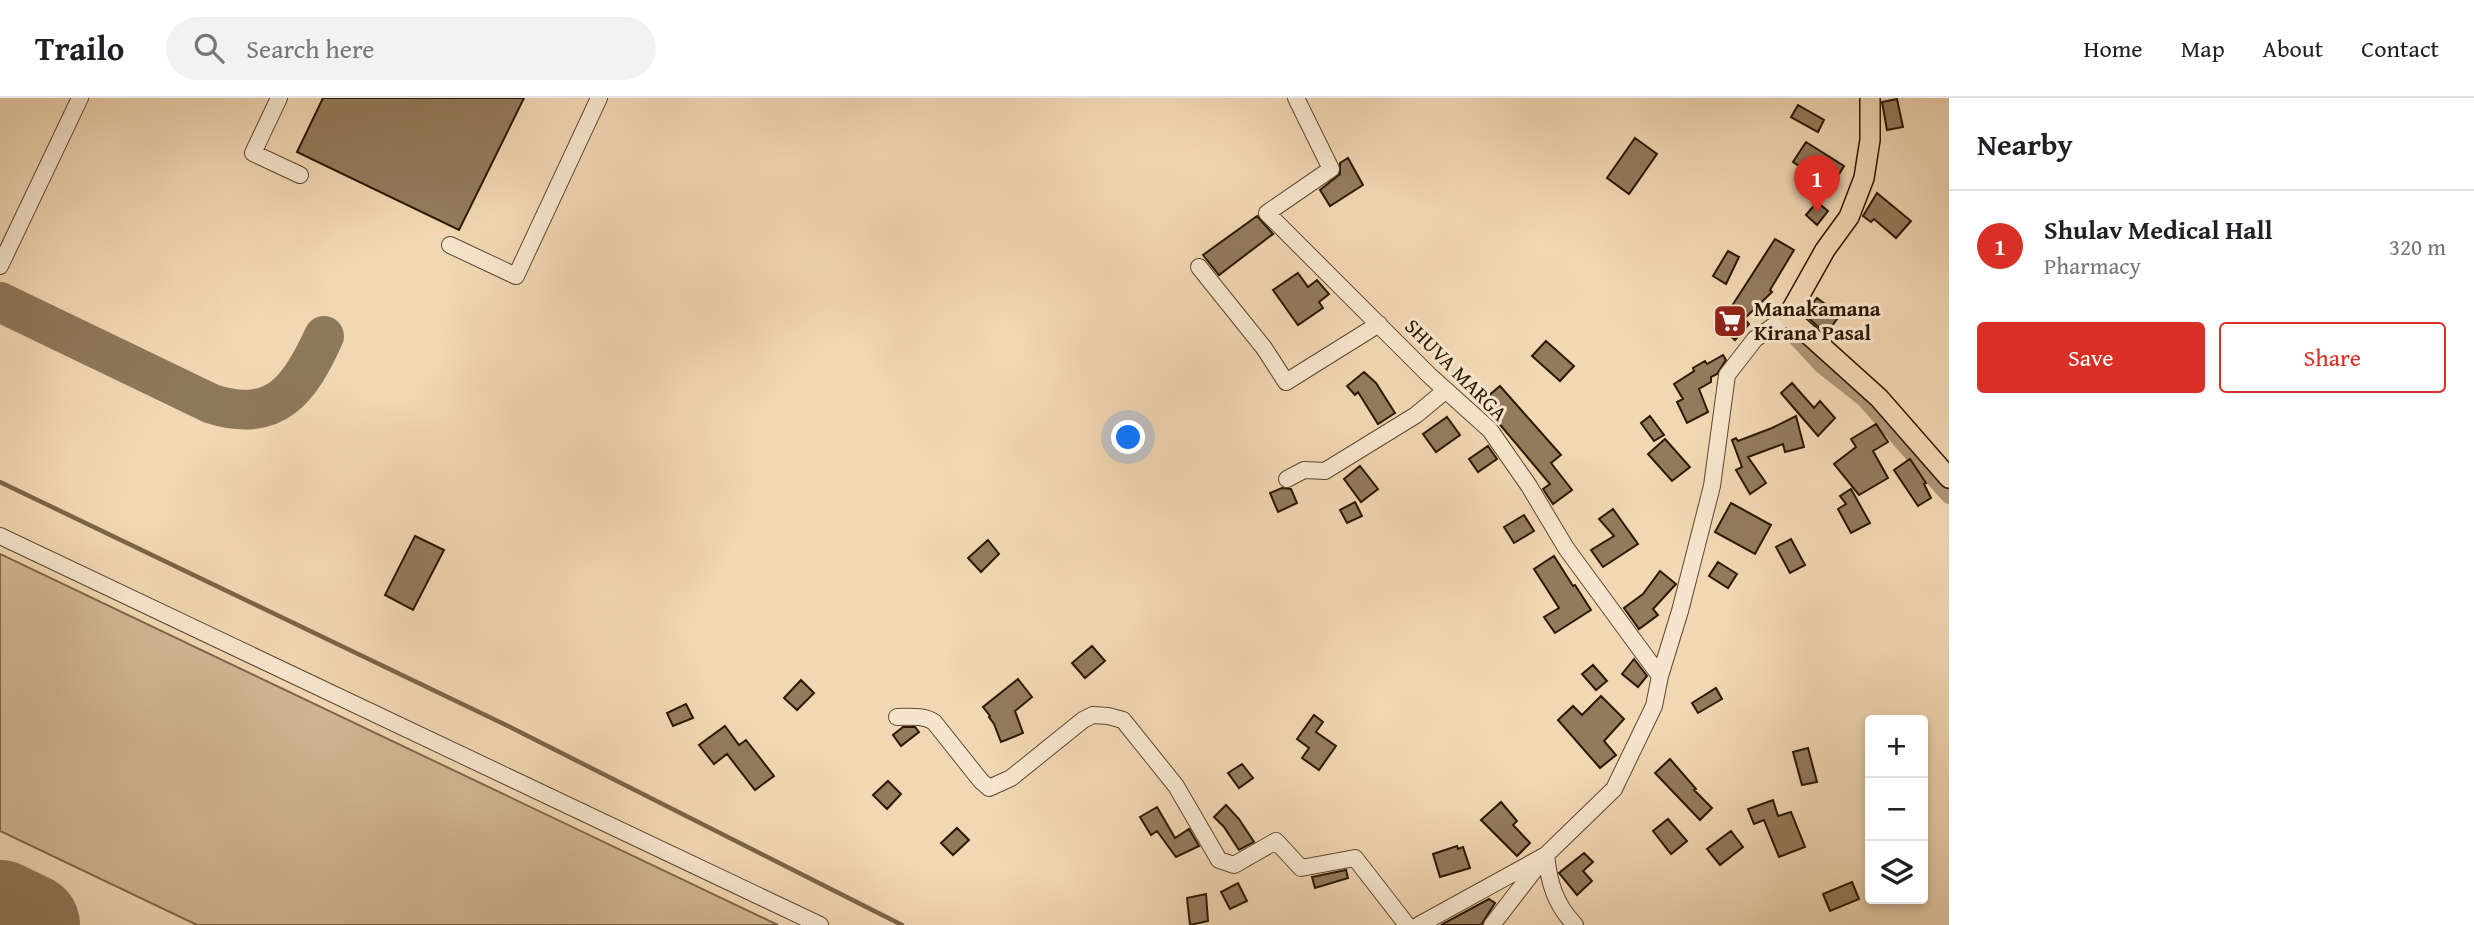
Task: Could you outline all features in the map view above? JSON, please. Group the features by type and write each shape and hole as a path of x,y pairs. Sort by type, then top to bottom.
{"main road":[{"path":"1870,98 1870,140 1864,178 1853,208 1825,250 1788,316 1879,398 1949,478"}],"street":[{"path":"0,266 80,98"},
{"path":"279,98 253,153 300,175"},
{"path":"450,246 516,276 599,98"},
{"name":"SHUVA MARGA","path":"1296,98 1331,169 1267,213 1490,430 1566,548 1660,676"},
{"path":"1199,267 1264,348 1286,382 1379,324"},
{"path":"1492,925 1546,855 1614,789 1654,706 1660,676 1680,611 1712,486 1727,375 1755,339 1788,316"},
{"path":"1287,479 1304,470 1325,471 1416,415 1446,390"},
{"path":"0,536 820,925"},
{"path":"897,717 915,716 934,722 989,788 1011,778 1083,720 1093,715 1123,720 1176,786 1219,860 1234,865 1276,841 1301,868 1355,858 1407,925"},
{"path":"1419,925 1546,855"},
{"path":"1546,855 1549,883 1561,911 1575,925"}],"shaded area":[{"path":"0,554 778,925 197,925 0,831"}],"building":[{"path":"323,98 524,98 459,230 297,152"},
{"path":"1897,99 1903,127 1887,130 1882,102"},
{"path":"1798,105 1824,120 1818,132 1791,117"},
{"path":"1635,138 1657,154 1629,194 1607,178"},
{"path":"1806,142 1844,166 1831,187 1793,162"},
{"path":"1348,158 1363,185 1330,206 1320,190 1340,174 1340,163"},
{"path":"1877,193 1911,221 1896,238 1874,219 1871,222 1863,216"},
{"path":"1817,202 1828,211 1817,225 1806,215"},
{"path":"1257,216 1273,234 1219,275 1203,255"},
{"path":"1775,239 1794,250 1770,290 1772,292 1744,319 1749,324 1735,340 1719,326"},
{"path":"1728,251 1739,257 1726,284 1713,276"},
{"path":"1298,273 1308,287 1317,280 1329,294 1319,302 1323,308 1298,325 1273,290"},
{"path":"1817,298 1840,315 1826,334 1804,314"},
{"path":"1546,341 1574,366 1560,381 1532,356"},
{"path":"1723,355 1726,360 1717,374 1711,377 1711,382 1699,389 1708,412 1687,423 1677,402 1683,399 1674,384 1694,371 1693,368"},
{"path":"1364,372 1376,383 1395,413 1378,424 1358,392 1355,395 1347,386"},
{"path":"1792,383 1814,408 1820,401 1835,418 1818,436 1781,393"},
{"path":"1500,386 1561,455 1551,463 1572,490 1553,504 1543,489 1550,484 1481,402"},
{"path":"1650,416 1664,435 1654,441 1641,423"},
{"path":"1796,416 1804,447 1785,452 1783,444 1748,457 1766,483 1750,494 1736,470 1742,467 1732,440 1736,438 1738,441"},
{"path":"1447,417 1460,435 1436,452 1423,434"},
{"path":"1876,424 1888,442 1873,451 1888,478 1859,495 1834,464 1856,447 1851,439"},
{"path":"1665,439 1690,467 1672,481 1648,454"},
{"path":"1488,446 1497,459 1478,472 1469,459"},
{"path":"1910,459 1926,483 1924,484 1931,498 1918,506 1894,470"},
{"path":"1360,466 1378,489 1361,502 1344,479"},
{"path":"1282,488 1291,489 1297,503 1278,512 1270,493"},
{"path":"1851,489 1870,523 1851,533 1838,509 1846,504 1840,496"},
{"path":"1355,502 1362,516 1347,523 1340,510"},
{"path":"1731,503 1771,525 1755,554 1715,532"},
{"path":"1613,509 1638,544 1603,567 1591,550 1614,536 1599,519"},
{"path":"1524,515 1534,531 1514,543 1504,527"},
{"path":"415,536 444,550 413,610 385,595"},
{"path":"1791,539 1805,565 1790,573 1776,547"},
{"path":"988,540 999,554 981,572 968,558"},
{"path":"1554,556 1591,610 1555,633 1544,617 1559,608 1534,569"},
{"path":"1718,562 1737,574 1728,588 1709,576"},
{"path":"1660,571 1676,584 1653,609 1658,615 1639,629 1624,608 1643,594"},
{"path":"1092,646 1105,661 1085,678 1072,663"},
{"path":"1634,659 1647,676 1638,687 1622,674"},
{"path":"1593,665 1607,681 1596,690 1582,674"},
{"path":"1018,679 1032,697 1015,711 1023,733 1001,742 990,716 983,707"},
{"path":"801,680 814,693 797,710 784,698"},
{"path":"1716,688 1722,699 1698,713 1692,703"},
{"path":"1601,696 1624,719 1604,741 1616,755 1600,768 1558,720 1573,706 1582,715"},
{"path":"686,704 693,718 673,726 667,713"},
{"path":"1314,715 1323,722 1316,732 1336,746 1319,770 1302,758 1309,748 1297,739"},
{"path":"725,726 739,745 746,740 774,776 755,790 727,754 714,764 699,745"},
{"path":"903,727 915,727 919,732 901,746 893,735"},
{"path":"1808,748 1817,782 1802,785 1793,752"},
{"path":"1670,759 1712,808 1700,820 1655,773"},
{"path":"1242,764 1253,778 1239,788 1228,773"},
{"path":"888,781 901,794 887,809 873,795"},
{"path":"1773,800 1778,816 1791,812 1805,847 1779,857 1764,820 1754,824 1748,809"},
{"path":"1501,802 1517,821 1513,825 1530,843 1517,856 1481,820"},
{"path":"1226,805 1254,842 1239,850 1214,817"},
{"path":"1157,807 1175,838 1189,829 1199,846 1176,857 1157,831 1151,835 1140,817"},
{"path":"1668,819 1687,841 1671,854 1653,831"},
{"path":"957,828 969,840 953,855 941,843"},
{"path":"1731,831 1743,847 1720,865 1707,849"},
{"path":"1457,846 1458,849 1463,847 1470,868 1440,877 1433,854"},
{"path":"1584,853 1593,862 1583,871 1592,881 1577,895 1559,873"},
{"path":"1346,870 1348,878 1315,888 1312,877"},
{"path":"1852,882 1859,899 1830,911 1823,894"},
{"path":"1238,883 1247,901 1230,909 1221,892"},
{"path":"1206,894 1208,921 1190,925 1187,898"},
{"path":"1489,899 1495,903 1481,925 1441,925"}],"waterway":[{"path":"1786,327 1822,366 1864,399 1949,496"},
{"path":"0,482 508,726 902,925"}],"taxiway":[{"path":"0,302 212,404 234,409 253,409 269,405 283,397 305,372 324,336"}],"runway":[{"path":"0,911 29,925"}],"place":[{"name":"Shulav Medical Hall","path":"1817,213"},
{"name":"Manakamana Kirana Pasal","path":"1730,321"}]}
